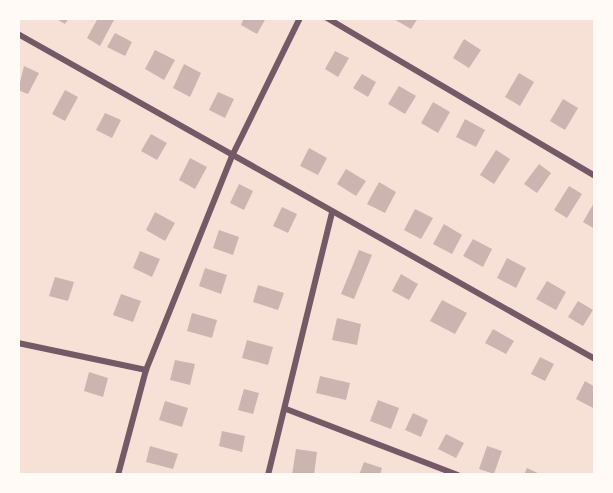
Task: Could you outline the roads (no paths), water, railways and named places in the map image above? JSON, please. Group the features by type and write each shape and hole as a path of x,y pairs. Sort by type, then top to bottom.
{"street":[{"path":"118,475 146,370 232,156 300,18"},
{"path":"327,18 595,176"},
{"path":"18,34 332,213 595,359"},
{"path":"268,475 286,409 332,213"},
{"path":"18,343 146,370"},
{"path":"286,409 458,475"}]}
